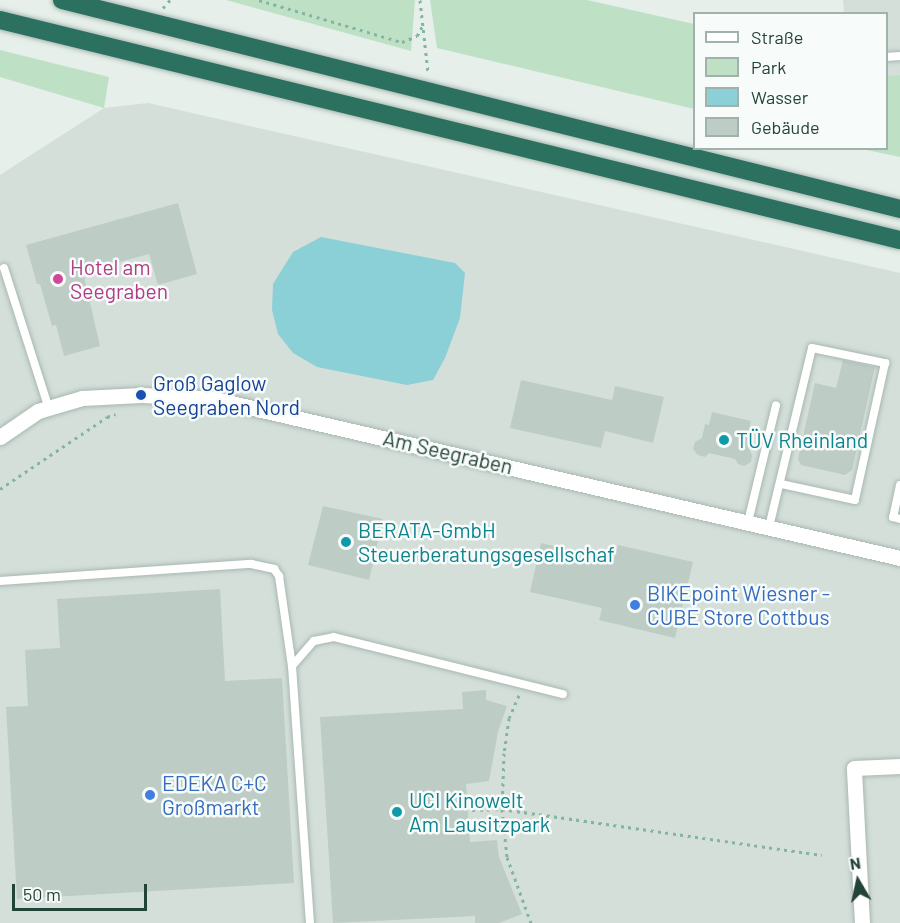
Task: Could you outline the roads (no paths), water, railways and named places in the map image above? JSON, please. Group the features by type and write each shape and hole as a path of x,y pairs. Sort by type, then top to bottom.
{"highway":[{"path":"62,0 900,209"},
{"path":"0,20 900,240"}],"street":[{"name":"Am Seegraben","path":"0,437 26,417 48,406 82,398 180,396 235,402 900,558"},
{"path":"862,923 854,768 900,766"}],"lane":[{"path":"4,268 48,406"},
{"path":"769,527 812,348 885,363 855,500 781,484"},
{"path":"748,522 776,405"},
{"path":"900,485 893,517 900,519"},
{"path":"0,580 251,564 274,569 279,576 292,666 310,923"},
{"path":"292,666 314,641 333,637 563,694"}],"water":[{"path":"321,237 455,263 465,273 460,318 445,358 433,380 407,385 317,367 293,353 278,334 272,310 273,284 293,252"}],"place":[{"name":"Hotel am Seegraben","path":"58,279"},
{"name":"Groß Gaglow Seegraben Nord","path":"141,395"},
{"name":"TÜV Rheinland","path":"724,440"},
{"name":"BERATA-GmbH Steuerberatungsgesellschaf","path":"346,542"},
{"name":"BIKEpoint Wiesner - CUBE Store Cottbus","path":"635,605"},
{"name":"EDEKA C+C Großmarkt","path":"150,795"},
{"name":"UCI Kinowelt Am Lausitzpark","path":"397,812"}]}
